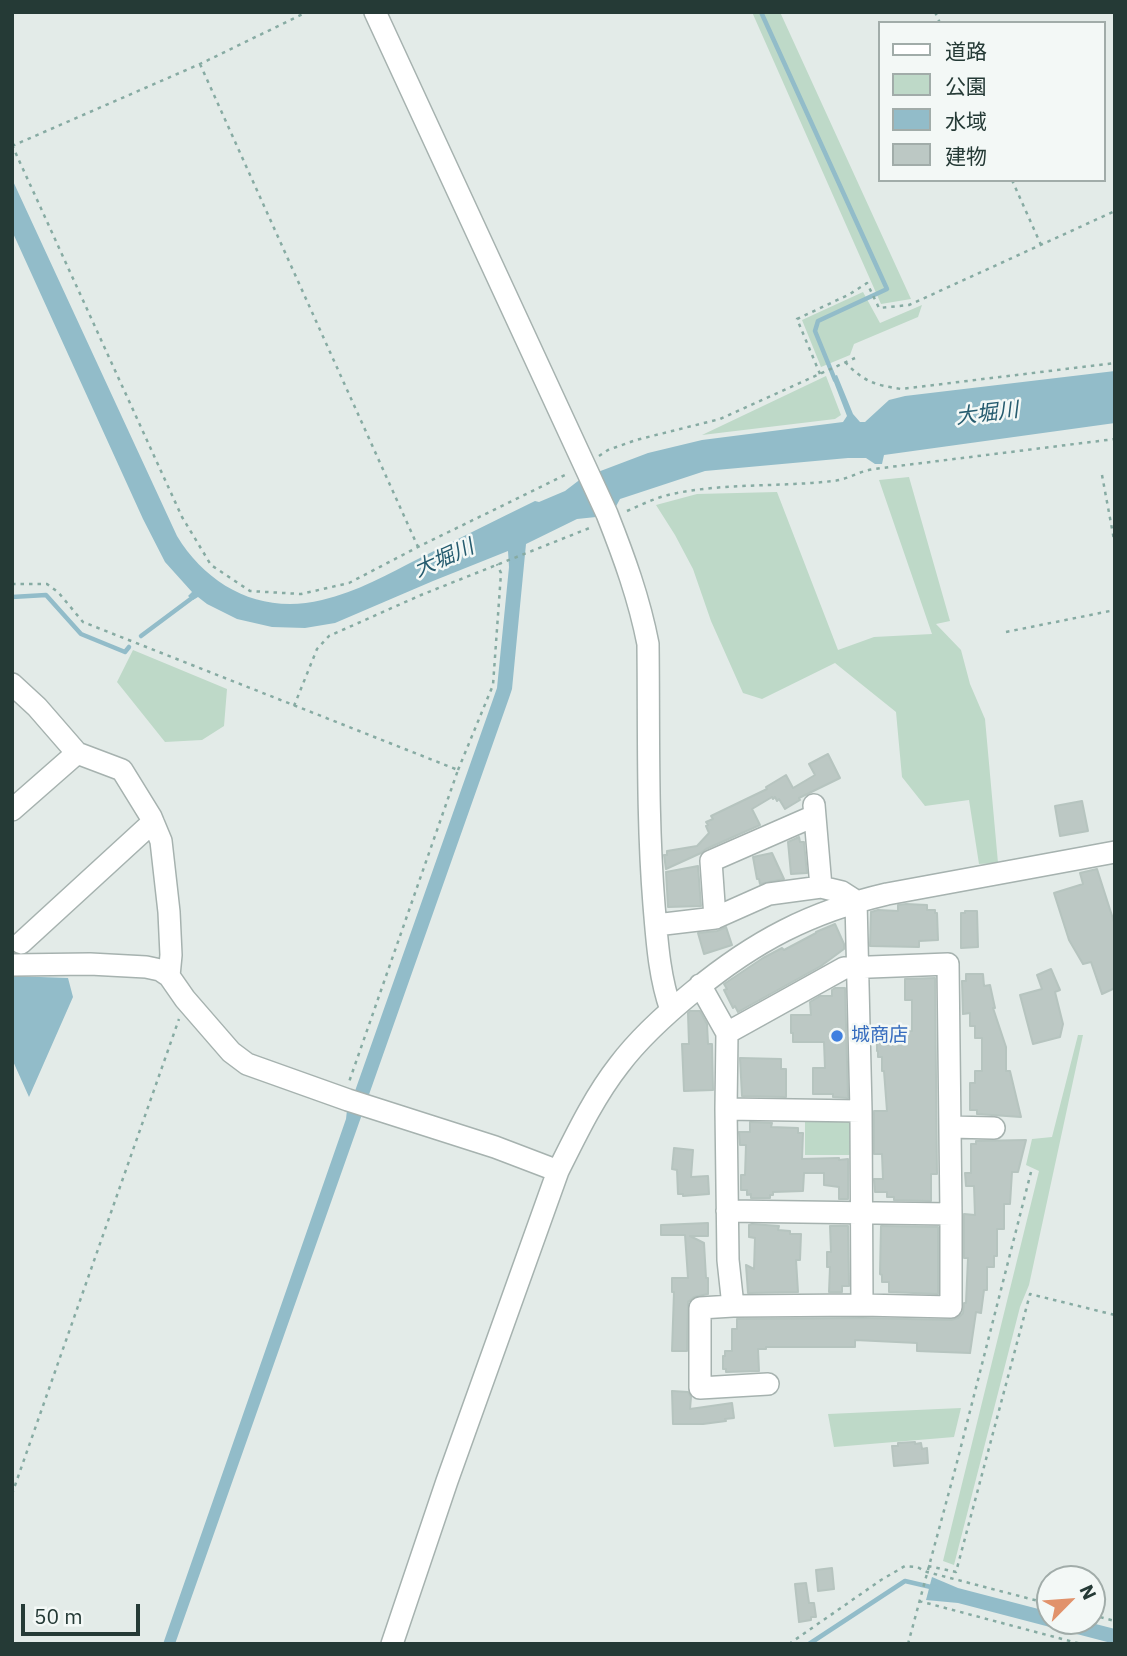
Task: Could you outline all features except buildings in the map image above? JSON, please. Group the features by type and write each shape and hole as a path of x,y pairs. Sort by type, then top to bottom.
{"street":[{"path":"375,12 586,468 628,565 648,644 649,847 664,990 671,1010"},
{"path":"12,684 77,753 122,770 153,822 162,841 169,912 169,976"},
{"path":"12,810 77,753"},
{"path":"715,918 711,861 814,809 821,887"},
{"path":"44,964 17,939 153,822"},
{"path":"392,1644 558,1171 582,1124 617,1067 637,1044 700,985 752,947 810,918 856,901 1115,852"},
{"path":"656,925 715,918 769,894 821,887 842,892 856,901"},
{"path":"856,901 862,1305"},
{"path":"12,965 90,964 160,970 169,976 185,999 231,1052 247,1064 353,1102 495,1147 558,1171"},
{"path":"727,1033 844,968 948,964 951,1307 862,1305 700,1308 700,1388 768,1384"},
{"path":"700,985 727,1033 728,1260 733,1306"},
{"path":"726,1109 861,1111"},
{"path":"950,1127 994,1128"},
{"path":"727,1211 951,1214"}],"path":[{"path":"307,12 200,64 12,146 182,517 211,565 250,591 301,594 349,583 418,547 586,468 608,450 719,419 855,358"},
{"path":"200,64 418,547"},
{"path":"1013,182 1041,245"},
{"path":"820,374 797,319 867,283 879,309 909,305 1115,211"},
{"path":"845,362 857,375 878,385 901,389 1115,363"},
{"path":"293,706 317,649 329,636 651,500 710,488 836,481 864,470 1115,439"},
{"path":"1102,475 1115,545"},
{"path":"353,1102 457,770 492,685 500,564"},
{"path":"12,584 47,584 58,592 83,622 457,770"},
{"path":"1006,632 1115,610"},
{"path":"12,1494 185,999"},
{"path":"908,1644 1031,1172"},
{"path":"928,1566 956,1572 1030,1294 1115,1315"},
{"path":"789,1644 905,1566 916,1567 926,1574 1036,1601"},
{"path":"919,1601 1081,1644"}],"green space":[{"path":"752,12 780,12 911,299 881,304"},
{"path":"863,292 880,323 922,305 918,317 854,344 850,355 821,367 802,320"},
{"path":"826,376 841,415 835,419 702,435"},
{"path":"909,477 950,621 936,624 961,650 970,684 985,719 998,863 979,864 969,800 925,806 902,777 896,712 835,663 762,699 743,693 711,621 693,569 656,505 697,494 777,492 838,650 874,637 932,634 879,480"},
{"path":"133,650 227,689 224,726 202,740 165,742 117,682"},
{"path":"1078,1035 1083,1035 1029,1285 1020,1307 954,1565 943,1561 1039,1171 1026,1165 1032,1139 1052,1137"},
{"path":"846,1117 853,1126 853,1155 805,1155 805,1118"},
{"path":"961,1408 954,1437 834,1447 828,1414"}],"water":[{"name":"大堀川","path":"12,179 177,536 204,570 221,583 258,600 278,604 322,600 360,587 535,501 539,502 565,491 582,478 648,453 702,440 843,422 847,416 832,377 837,375 853,414 860,422 865,422 889,400 905,396 1115,371 1115,423 884,455 882,464 875,464 866,458 848,458 705,471 620,499 614,510 609,506 596,517 577,519 526,544 512,689 175,1644 163,1644 347,1110 497,688 509,567 508,551 335,623 305,628 272,627 237,619 198,597 193,600 188,596 192,592 165,562 143,519 12,231"},
{"path":"12,976 68,978 73,997 29,1097 12,1059"},
{"path":"932,1577 958,1588 1036,1608 1036,1623 958,1603 926,1600"},
{"path":"1106,1627 1115,1629 1115,1644 1081,1635 1106,1635"}],"waterway":[{"path":"761,12 887,289 818,321 815,331 835,380"},
{"path":"12,597 46,595 81,634 125,652 129,647"},
{"path":"141,636 196,595"},
{"path":"809,1644 905,1581 935,1588"}],"place":[{"name":"城商店","path":"837,1036"}]}
